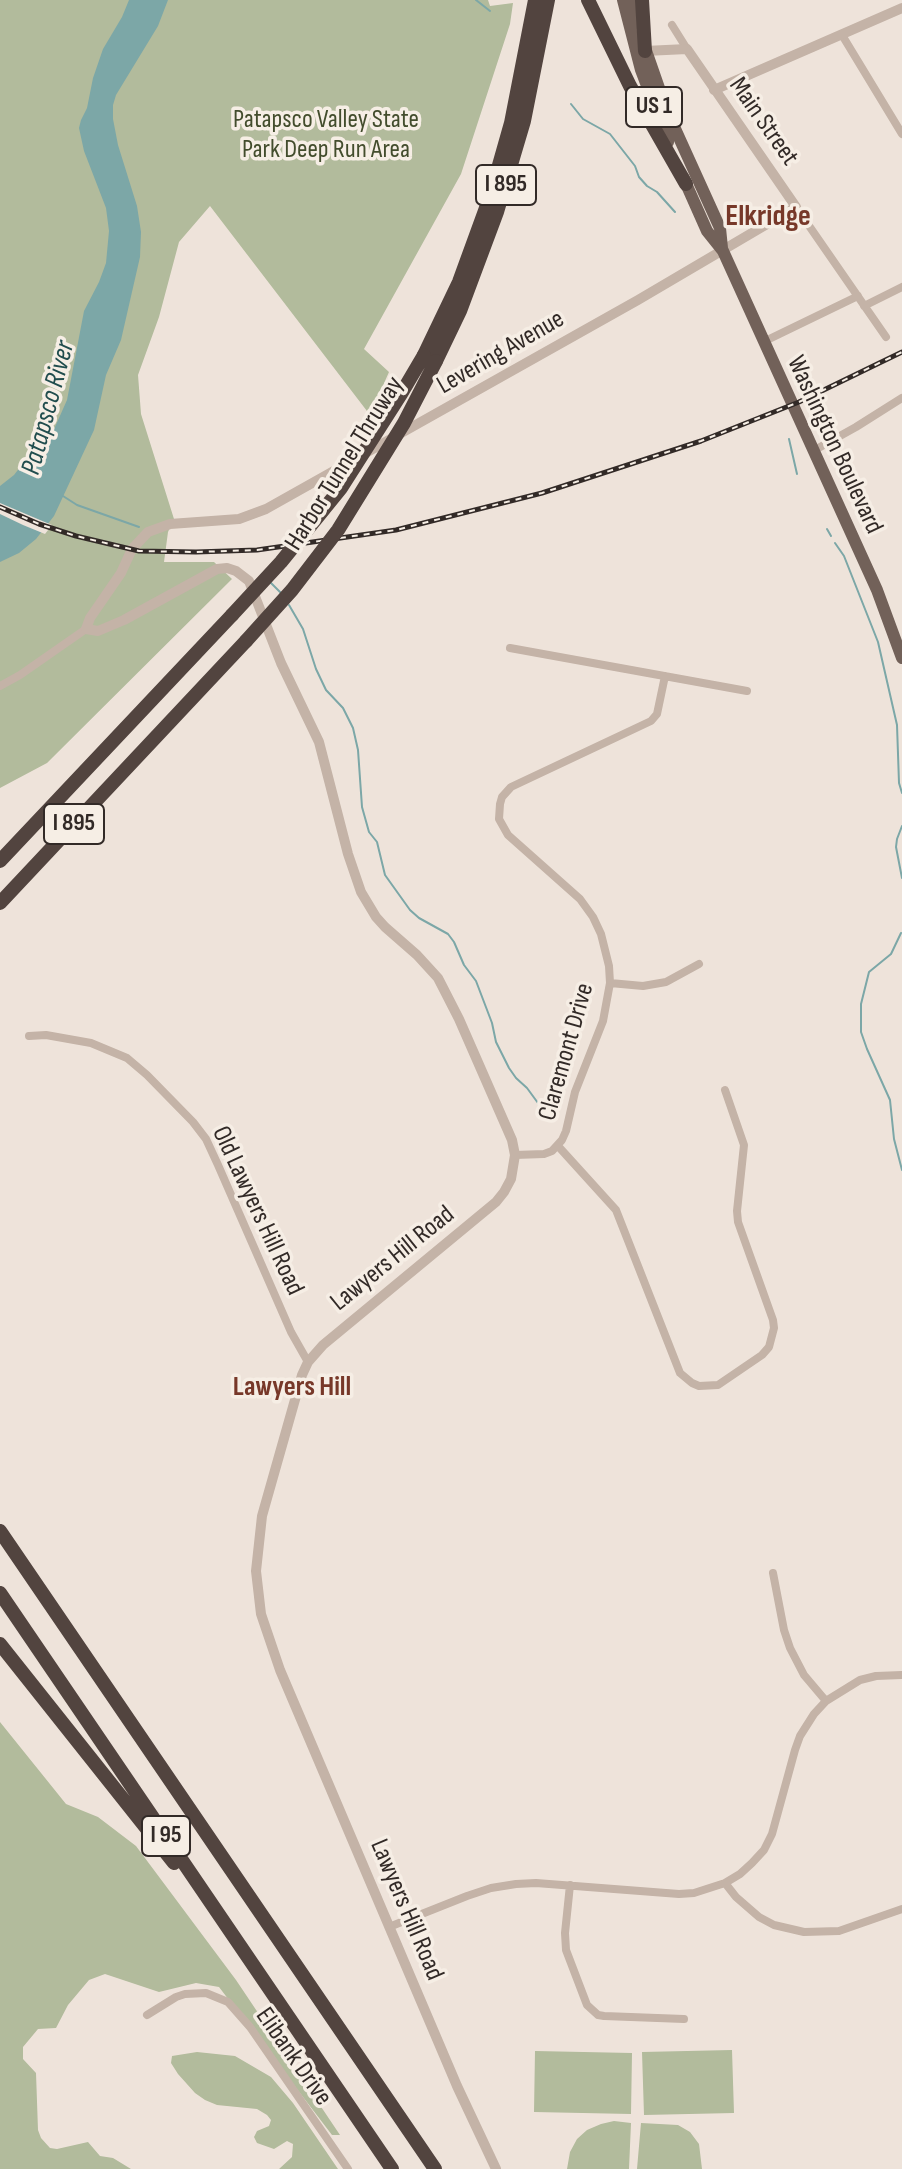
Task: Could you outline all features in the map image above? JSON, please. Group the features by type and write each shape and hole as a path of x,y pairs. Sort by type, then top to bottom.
{"highway":[{"name":"Harbor Tunnel Thruway","path":"0,903 292,590 338,530 404,423 490,197 511,123 535,0"},
{"name":"Harbor Tunnel Thruway","path":"0,861 281,562 341,488 401,394 430,358 460,311 497,212 524,121 548,0"},
{"path":"588,0 630,86 686,184"},
{"path":"642,0 645,51"},
{"name":"I 95","path":"0,1532 435,2169"},
{"name":"I 95","path":"0,1593 392,2169"},
{"path":"0,1644 235,1937"}],"main road":[{"name":"Washington Boulevard","path":"623,0 649,92 686,184 707,231 723,251 884,606 902,658"},
{"name":"Washington Boulevard","path":"633,0 645,51 677,137 720,228 723,251"}],"street":[{"path":"714,90 902,8"},
{"name":"Main Street","path":"672,25 886,337"},
{"path":"842,35 902,134"},
{"path":"645,51 687,49"},
{"name":"Levering Avenue","path":"86,629 90,618 121,573 132,549 148,532 170,524 239,519 266,509 796,207"},
{"path":"864,306 902,287"},
{"path":"763,342 858,296"},
{"path":"813,451 902,398"},
{"path":"0,686 86,629 98,631 124,620 217,569 227,568 244,575 319,742 361,892 376,917 429,966 442,986 509,1128 515,1155"},
{"path":"510,648 747,691"},
{"name":"Claremont Drive","path":"515,1155 544,1154 558,1146 566,1131 575,1092 603,1021 610,983 606,953 593,917 569,888 508,835 499,819 502,797 511,787 651,721 657,714 665,676"},
{"path":"610,983 643,986 666,982 699,964"},
{"name":"Old Lawyers Hill Road","path":"29,1036 46,1035 91,1043 127,1058 193,1122 206,1139 291,1332 308,1362"},
{"path":"558,1146 616,1210 680,1373 699,1386 718,1385 762,1355 769,1347 774,1328 738,1222 744,1145 725,1090"},
{"name":"Lawyers Hill Road","path":"496,2169 457,2086 280,1670 267,1635 257,1590 257,1555 262,1516 308,1362 323,1345 496,1202 511,1179 515,1155"},
{"path":"773,1573 790,1648 804,1675 826,1701"},
{"path":"389,1927 491,1888 536,1883 679,1894 694,1893 725,1883 740,1874 764,1850 779,1814 800,1736 814,1714 826,1701 860,1680 902,1675"},
{"path":"725,1883 759,1917 774,1925 804,1932 839,1931 902,1909"},
{"path":"570,1885 566,1950 587,2005 598,2015 604,2016 684,2019"},
{"name":"Elibank Drive","path":"147,2015 185,1994 206,1993 228,2002 250,2027 348,2169"}],"green space":[{"name":"Patapsco Valley State Park Deep Run Area","path":"0,0 488,0 490,6 513,3 510,24 461,174 364,349 389,372 370,415 210,206 179,242 159,317 138,375 141,414 174,519 168,532 164,562 214,562 232,579 47,763 0,788"},
{"path":"0,1722 66,1804 98,1817 136,1846 236,1980 340,2135 332,2135 219,1987 196,1983 159,1992 105,1974 89,1980 68,2005 56,2028 38,2029 23,2047 23,2059 36,2073 38,2130 50,2148 88,2142 100,2156 113,2158 131,2169 0,2169"},
{"path":"732,2050 734,2113 644,2115 642,2052"},
{"path":"535,2051 632,2053 631,2114 534,2112"},
{"path":"197,2052 235,2056 271,2077 293,2103 338,2169 279,2169 292,2157 293,2144 287,2141 274,2149 257,2143 254,2137 257,2131 269,2126 271,2120 267,2115 257,2109 217,2105 205,2100 195,2093 171,2063 172,2056"},
{"path":"614,2121 631,2123 629,2169 567,2169 570,2152 577,2139 587,2130"},
{"path":"641,2123 678,2125 690,2132 699,2144 702,2169 637,2169"}],"water":[{"name":"Patapsco River","path":"129,0 168,0 158,26 113,105 118,145 137,206 141,232 140,257 121,340 106,375 94,430 54,516 36,539 19,553 0,562 0,486 14,475 39,443 51,436 67,400 84,311 106,263 109,231 106,208 84,151 79,128 103,49"}],"pier":[{"path":"0,503 52,525 45,534 23,525 0,514"}],"waterway":[{"path":"476,0 490,11"},
{"path":"571,104 583,119 610,134 635,166 639,177 675,212"},
{"path":"789,439 797,474"},
{"path":"63,496 77,505 139,527"},
{"path":"827,529 831,536"},
{"path":"835,543 844,556 878,642 897,725 902,793"},
{"path":"271,583 281,593"},
{"path":"289,605 303,629 326,690 343,708 353,728 358,750 362,807 369,832 377,842 385,875 410,910 448,934 454,942 464,965 476,981 496,1042 509,1068 546,1114"},
{"path":"902,826 896,847 902,878"},
{"path":"901,933 891,954 869,972 861,1004 861,1032 890,1100 894,1139 902,1170"}],"railway":[{"path":"0,507 76,536 139,551 257,550 396,530 542,493 701,441 799,402 902,352"}],"district":[{"name":"Elkridge","path":"768,217"},
{"name":"Lawyers Hill","path":"292,1388"}]}
